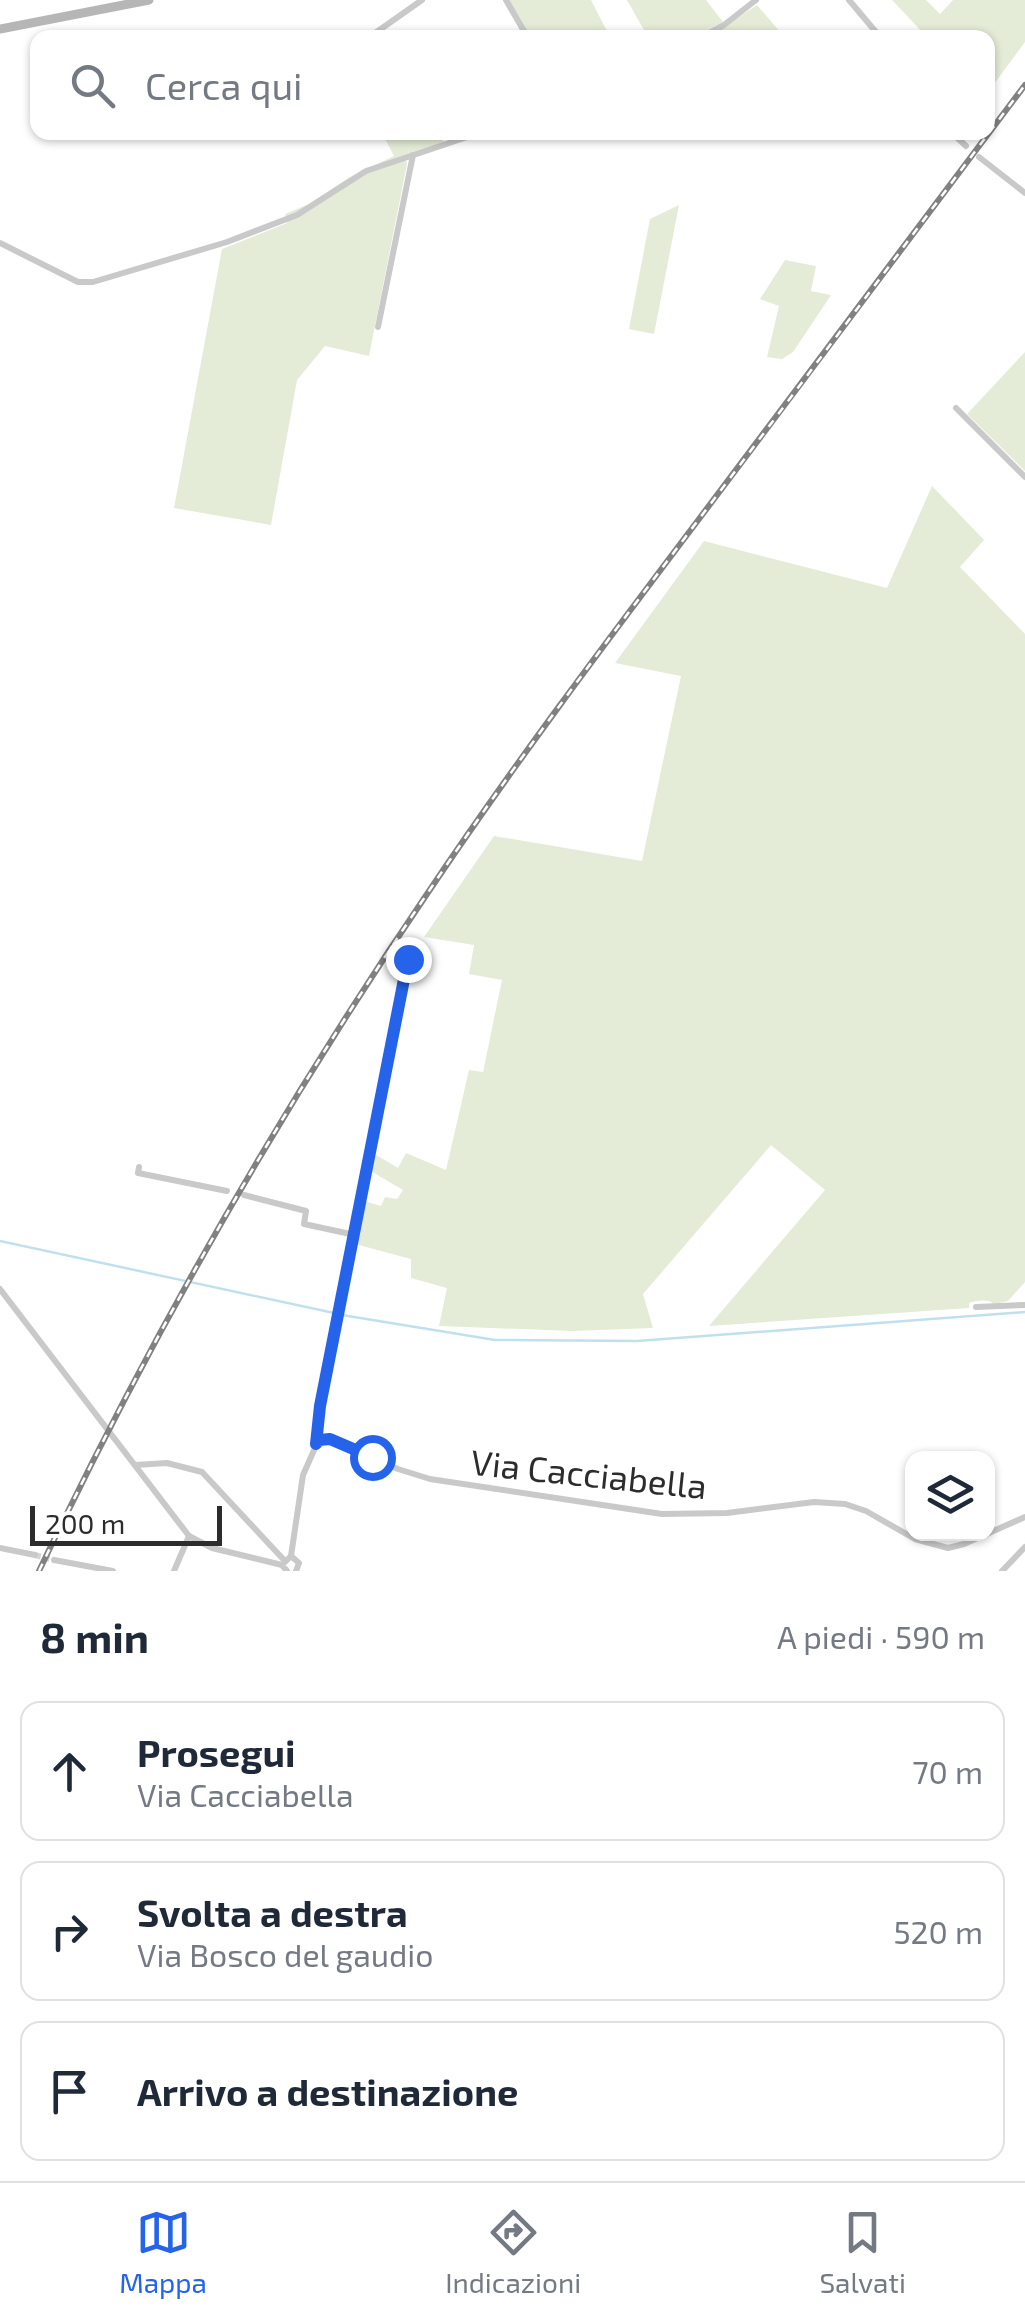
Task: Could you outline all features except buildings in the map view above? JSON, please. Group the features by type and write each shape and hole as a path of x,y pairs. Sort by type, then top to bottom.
{"main road":[{"path":"0,29 150,0"}],"street":[{"path":"379,30 422,0"},
{"path":"506,0 523,30"},
{"path":"714,30 756,0"},
{"path":"849,0 874,30"},
{"path":"0,243 78,282 93,282 216,246 297,216 350,179 457,140"},
{"path":"960,140 966,146"},
{"path":"378,327 414,154"},
{"path":"980,156 1025,193"},
{"path":"956,408 1025,477"},
{"path":"286,1563 303,1475 316,1444 320,1406 408,959"},
{"path":"139,1167 138,1173 226,1191"},
{"path":"244,1195 306,1212 304,1224 354,1235"},
{"path":"0,1289 189,1536 212,1548 286,1563 298,1558 299,1570"},
{"path":"976,1308 1025,1304"},
{"name":"Via Cacciabella","path":"316,1444 330,1439 398,1469 459,1485 662,1514 727,1513 814,1502 845,1504 937,1547 957,1547 1025,1517"},
{"path":"134,1465 167,1463 202,1472 286,1563"},
{"path":"174,1571 180,1549 189,1536"},
{"path":"1002,1571 1025,1547"},
{"path":"0,1548 35,1555"},
{"path":"54,1560 113,1571"}],"green space":[{"path":"507,0 591,0 606,30 526,30"},
{"path":"627,0 706,0 723,22 706,30 644,30"},
{"path":"892,0 926,0 940,14 953,0 1025,0 1025,42 995,83 995,30 920,30"},
{"path":"757,5 778,30 719,30"},
{"path":"386,140 443,140 445,144 405,156 407,164 369,356 325,346 297,380 271,525 174,508 222,249 287,223 285,214 394,156"},
{"path":"679,205 654,334 629,329 650,219"},
{"path":"785,260 816,266 811,291 831,295 793,352 782,359 767,357 779,306 760,299"},
{"path":"1025,352 1025,471 967,414"},
{"path":"932,486 984,540 960,567 1025,634 1025,1282 1008,1301 975,1301 969,1303 969,1308 709,1326 825,1190 771,1145 643,1294 653,1328 573,1331 439,1326 447,1288 411,1278 411,1259 355,1244 364,1201 381,1206 385,1197 397,1199 403,1190 369,1170 373,1153 398,1168 406,1153 446,1170 469,1070 483,1072 502,980 469,974 474,945 424,937 494,836 642,861 681,676 615,663 704,541 887,588"}],"waterway":[{"path":"0,1241 348,1316 495,1340 637,1341 1025,1312"}],"tunnel":[{"path":"35,1555 54,1560"}],"railway":[{"path":"995,125 1025,85"},
{"path":"39,1571 172,1310 373,975 559,707 984,140"}],"route":[{"path":"372,1457 330,1439 316,1444 320,1406 408,959"}]}
